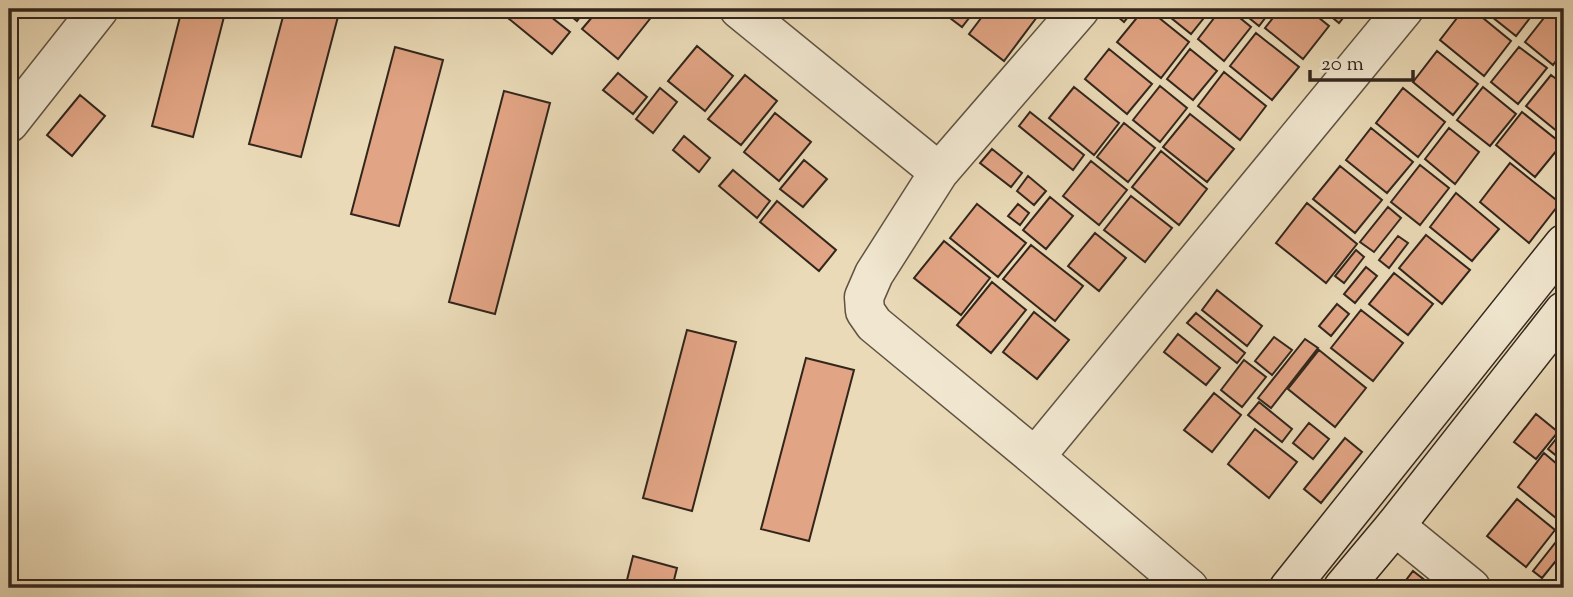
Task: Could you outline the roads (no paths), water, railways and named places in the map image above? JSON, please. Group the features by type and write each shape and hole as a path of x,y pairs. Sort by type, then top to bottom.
{"street":[{"path":"9,123 99,9"},
{"path":"739,9 939,172"},
{"path":"1080,9 939,172 874,274 864,297 865,310 874,324 1189,588"},
{"path":"1035,457 1404,9"},
{"path":"1289,588 1564,244"},
{"path":"1343,588 1564,311"},
{"path":"1395,526 1471,588"}]}
